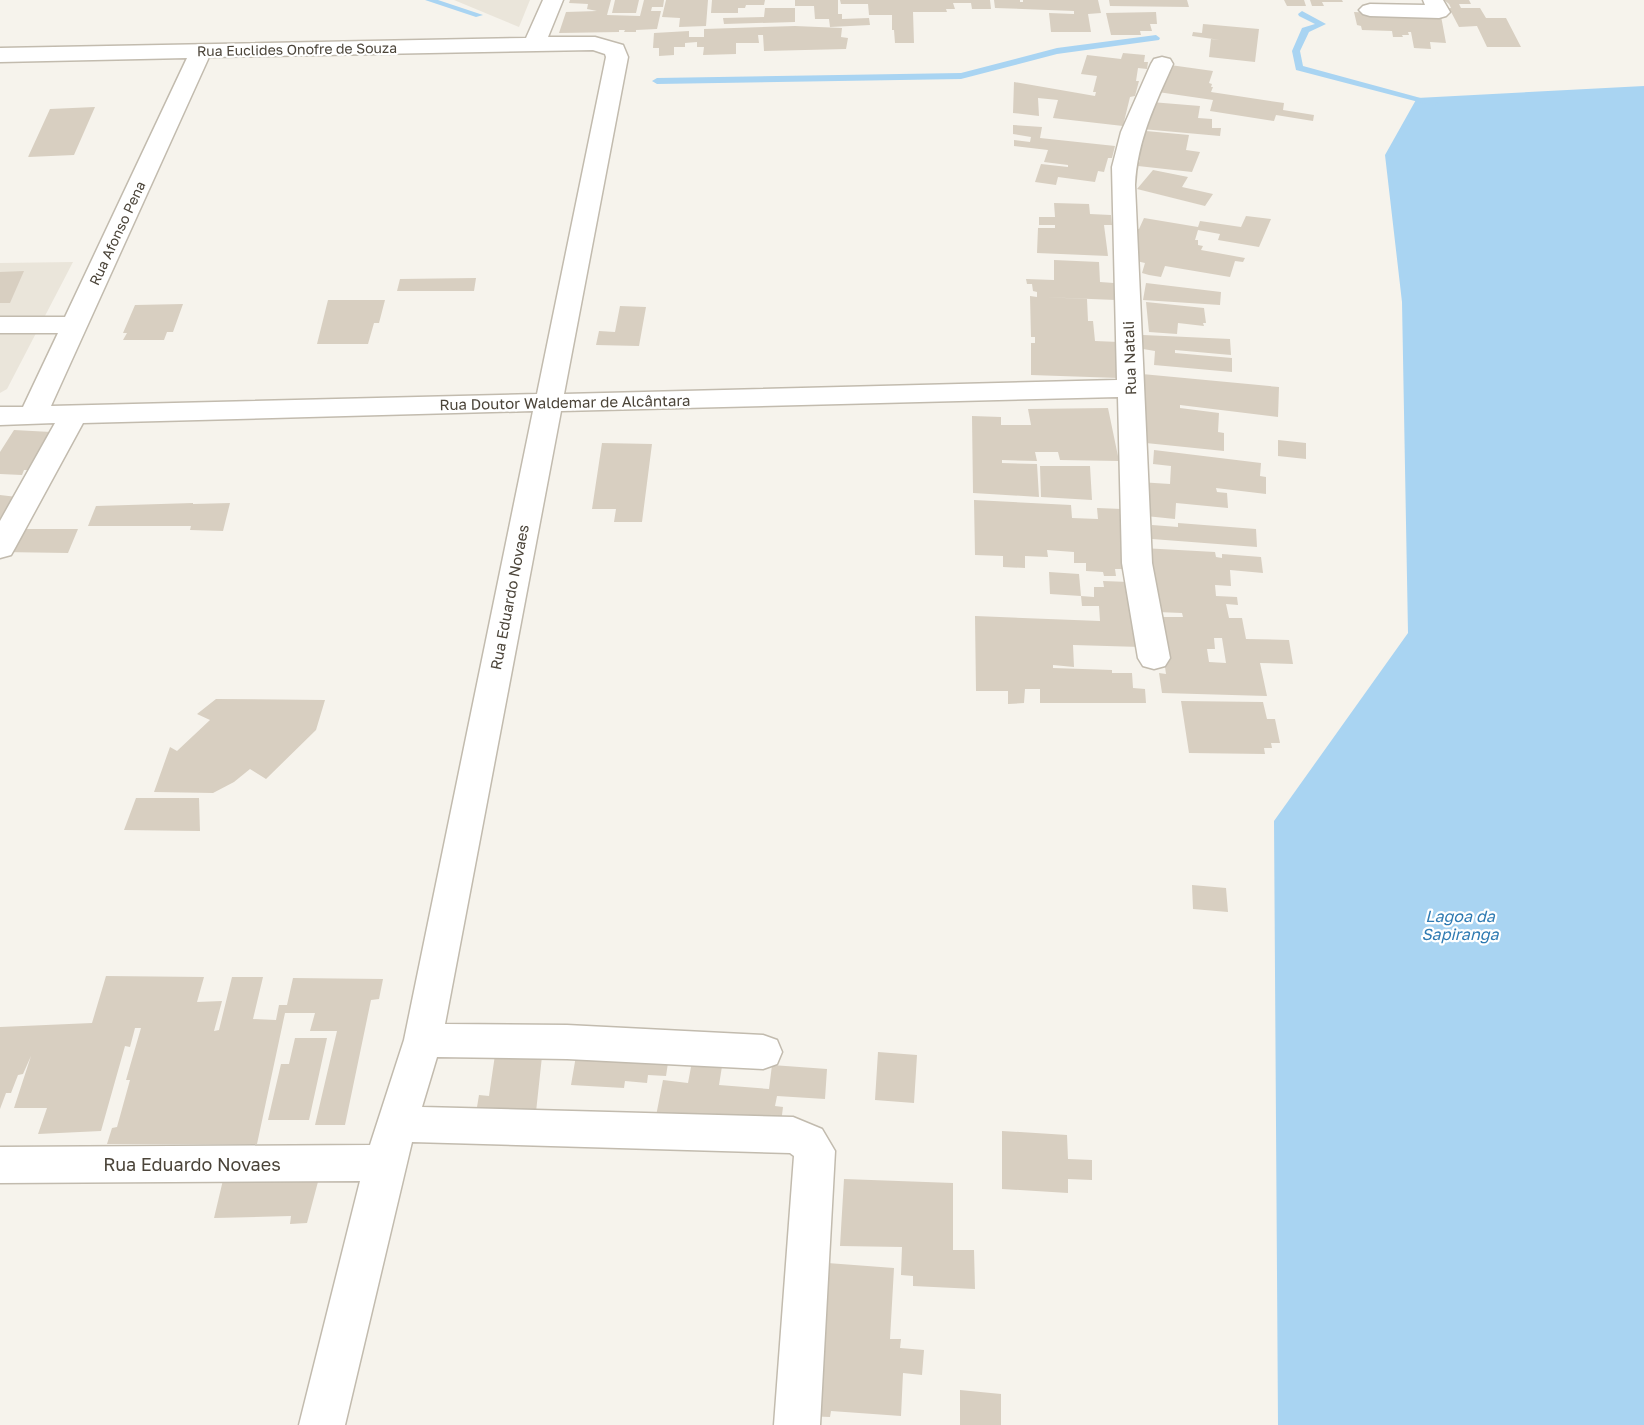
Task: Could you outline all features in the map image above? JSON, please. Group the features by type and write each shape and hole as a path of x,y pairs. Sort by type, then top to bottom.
{"street":[{"path":"536,43 553,0"},
{"path":"1370,10 1438,12 1433,0"},
{"name":"Rua Euclides Onofre de Souza","path":"0,55 595,43"},
{"name":"Rua Eduardo Novaes","path":"322,1425 385,1162 423,1040 617,57 615,50 595,43"},
{"name":"Rua Afonso Pena","path":"33,415 201,52"},
{"name":"Rua Natali","path":"1154,658 1137,563 1123,167 1138,116 1162,64"},
{"path":"0,325 74,325"},
{"name":"Rua Doutor Waldemar de Alcântara","path":"0,416 1130,388"},
{"path":"0,548 74,414"},
{"path":"423,1040 567,1042 763,1052"},
{"path":"397,1124 793,1135 808,1142 814,1151 797,1425"},
{"name":"Rua Eduardo Novaes","path":"0,1165 385,1162"}],"shaded area":[{"path":"454,0 530,0 519,27"},
{"path":"73,262 7,389 0,393 0,263"}],"water":[{"name":"Lagoa da Sapiranga","path":"1644,86 1644,1425 1278,1425 1274,821 1408,633 1402,302 1385,155 1417,98"}],"building":[{"path":"570,0 611,0 607,15 640,16 644,0 664,0 663,7 652,7 651,11 661,11 657,29 636,30 636,32 619,30 619,32 559,33 566,12 597,11 587,9 588,4 569,3"},
{"path":"615,0 639,0 636,13 612,13"},
{"path":"666,0 708,0 706,26 679,27 680,18 662,17"},
{"path":"712,0 765,0 764,5 746,5 745,8 738,8 738,13 711,13"},
{"path":"795,0 838,0 838,14 842,14 842,19 869,18 870,25 830,27 829,19 815,19 814,6 795,6"},
{"path":"840,0 990,0 991,9 972,9 971,3 953,3 955,9 946,9 947,12 913,12 914,43 895,43 892,15 869,15 868,4 841,4"},
{"path":"994,0 1023,2 1023,0 1098,0 1101,13 1088,14 1091,32 1051,32 1049,13 1074,14 1074,11 995,8"},
{"path":"1109,0 1187,0 1189,7 1110,6"},
{"path":"1284,0 1304,0 1306,6 1287,6"},
{"path":"1310,0 1342,0 1343,2 1322,2 1324,6 1312,6"},
{"path":"1444,0 1469,0 1471,4 1459,4 1461,8 1480,8 1486,18 1506,18 1521,47 1487,47 1477,26 1459,27 1449,4"},
{"path":"765,8 795,8 795,22 724,24 723,18 764,17"},
{"path":"1156,12 1157,24 1150,24 1152,31 1140,31 1141,35 1111,35 1106,13"},
{"path":"1354,12 1441,16 1446,43 1430,42 1431,49 1414,48 1411,32 1408,32 1409,35 1402,35 1403,37 1393,37 1392,31 1362,30 1361,26 1357,25"},
{"path":"1203,24 1259,29 1255,62 1209,57 1211,39 1220,40 1192,36 1193,32 1202,33"},
{"path":"795,26 842,28 841,37 848,38 846,49 764,51 763,35 758,35 759,43 736,43 736,54 703,55 704,47 697,47 697,42 685,43 685,47 674,47 674,55 659,56 659,48 653,48 654,33 689,31 689,37 704,37 704,29"},
{"path":"1123,53 1145,55 1144,62 1148,62 1147,69 1138,68 1136,81 1139,81 1135,96 1130,97 1123,126 1053,118 1058,100 1038,98 1039,116 1013,113 1014,82 1095,96 1096,92 1093,92 1097,76 1081,74 1087,55 1121,59"},
{"path":"1163,64 1213,71 1209,83 1213,87 1211,92 1284,103 1283,110 1314,115 1313,121 1276,115 1274,121 1210,111 1213,100 1151,91"},
{"path":"1151,102 1200,106 1198,118 1212,119 1212,128 1221,128 1220,136 1142,129"},
{"path":"95,107 74,155 28,157 50,109"},
{"path":"1013,125 1042,127 1040,138 1115,146 1112,158 1108,158 1104,172 1098,171 1095,182 1058,177 1056,185 1035,182 1041,164 1068,167 1068,165 1044,162 1048,150 1014,146 1014,140 1030,142 1031,137 1013,134"},
{"path":"1146,131 1189,135 1186,150 1200,152 1192,172 1138,166 1140,160 1134,159 1134,137 1144,138"},
{"path":"1153,170 1188,177 1182,187 1213,194 1205,206 1137,189"},
{"path":"1054,203 1089,204 1090,214 1111,215 1112,225 1104,225 1108,256 1037,253 1038,228 1055,228 1055,225 1039,225 1039,217 1055,217"},
{"path":"1246,216 1271,219 1259,247 1218,240 1220,234 1198,230 1195,240 1198,240 1198,245 1203,246 1201,250 1245,258 1243,262 1235,261 1230,277 1165,266 1161,277 1149,275 1142,273 1145,263 1132,260 1128,227 1139,229 1144,218 1198,227 1200,221 1241,227"},
{"path":"1054,260 1099,262 1100,282 1114,283 1116,300 1042,297 1087,299 1088,321 1093,321 1095,341 1119,342 1119,378 1031,375 1031,343 1035,343 1035,337 1031,337 1030,296 1037,297 1037,292 1033,291 1032,284 1027,284 1026,279 1054,280"},
{"path":"24,271 10,303 0,303 0,272"},
{"path":"476,278 474,291 397,291 400,279"},
{"path":"1146,283 1221,292 1220,305 1143,300"},
{"path":"328,300 385,300 379,323 374,323 368,344 317,344"},
{"path":"1146,302 1204,308 1206,323 1203,323 1204,326 1178,323 1177,334 1149,332"},
{"path":"183,304 173,332 167,332 164,340 123,340 127,333 123,333 135,305"},
{"path":"620,306 646,307 639,346 596,345 599,331 615,332"},
{"path":"1143,335 1230,339 1231,355 1175,350 1175,353 1232,358 1232,372 1154,365 1155,351 1143,349"},
{"path":"1142,374 1279,387 1278,417 1180,405 1180,408 1219,413 1218,432 1224,433 1224,451 1136,442"},
{"path":"1108,408 1119,461 1060,460 1058,452 1035,452 1037,461 1002,460 1002,463 1037,464 1039,497 973,493 972,416 1001,417 1001,425 1031,425 1028,409"},
{"path":"14,430 51,432 31,470 24,470 22,475 0,474 0,452"},
{"path":"1278,440 1306,443 1306,459 1278,456"},
{"path":"602,443 652,444 642,522 614,522 616,509 592,509"},
{"path":"1154,450 1261,463 1260,476 1266,477 1266,494 1216,488 1217,492 1227,493 1228,508 1176,503 1175,519 1136,515 1139,482 1170,484 1171,466 1153,464"},
{"path":"1040,466 1090,466 1092,500 1041,497"},
{"path":"0,495 17,497 3,518 0,518"},
{"path":"974,500 1071,505 1072,518 1098,519 1097,508 1122,509 1128,569 1115,569 1116,576 1104,576 1103,572 1086,571 1086,563 1074,563 1074,552 1047,550 1048,557 1025,556 1025,568 1003,567 1003,556 975,555"},
{"path":"230,503 223,531 190,530 191,526 88,526 96,506"},
{"path":"1178,523 1256,529 1257,547 1152,539 1152,525 1178,527"},
{"path":"14,529 78,529 68,553 2,552"},
{"path":"1142,548 1215,552 1216,557 1222,558 1222,554 1261,557 1263,573 1230,570 1231,586 1215,585 1216,596 1237,597 1238,605 1226,604 1229,618 1242,618 1246,639 1289,640 1293,664 1260,663 1267,696 1162,693 1159,673 1166,674 1158,617 1183,617 1182,613 1157,612","holes":["1214,638 1222,638 1226,663 1209,662 1207,649 1215,649"]},
{"path":"1049,572 1079,574 1081,596 1050,594"},
{"path":"1103,581 1129,582 1141,647 1073,645 1074,667 1053,665 1053,668 1132,673 1133,688 1145,689 1146,703 1040,703 1040,689 1025,689 1024,703 1008,704 1008,691 976,691 975,616 1100,621 1099,606 1082,606 1081,596 1094,597 1094,587 1104,587"},
{"path":"216,699 325,700 316,730 266,779 250,769 234,782 213,793 154,792 170,747 177,751 210,720 197,714"},
{"path":"1181,701 1263,702 1267,719 1275,719 1280,743 1271,743 1272,748 1264,748 1265,754 1189,753"},
{"path":"136,798 199,798 200,831 124,830"},
{"path":"1192,885 1226,888 1228,912 1193,909"},
{"path":"106,976 204,977 197,1002 222,1001 214,1031 219,1030 232,977 263,977 253,1019 276,1020 279,1005 287,1005 293,978 383,979 379,999 371,1000 345,1125 315,1125 337,1031 310,1031 315,1013 285,1013 257,1144 107,1144 112,1128 117,1127 130,1080 126,1080 141,1028 135,1028 130,1047 125,1046 101,1131 38,1134 47,1108 14,1108 31,1056 23,1074 18,1075 11,1093 6,1093 0,1109 0,1027 92,1023"},
{"path":"295,1038 327,1038 309,1120 268,1120 281,1064 289,1064"},
{"path":"543,1047 536,1112 476,1113 479,1095 489,1096 496,1048"},
{"path":"577,1050 669,1056 666,1076 648,1075 647,1083 625,1081 624,1088 571,1085"},
{"path":"694,1051 724,1054 719,1085 769,1089 772,1065 827,1069 825,1099 777,1096 775,1106 783,1107 781,1123 656,1116 663,1080 688,1083"},
{"path":"878,1052 917,1055 914,1103 875,1100"},
{"path":"1002,1131 1067,1135 1068,1159 1092,1160 1092,1180 1068,1179 1068,1193 1002,1189"},
{"path":"319,1178 307,1223 290,1224 291,1216 214,1218 223,1180"},
{"path":"844,1179 953,1183 953,1250 974,1250 975,1289 913,1286 913,1276 901,1275 902,1247 840,1246"},
{"path":"814,1262 894,1268 890,1339 901,1339 900,1348 924,1350 922,1375 903,1373 901,1416 831,1411 830,1417 805,1416"},
{"path":"960,1390 1001,1394 1001,1425 960,1425"}],"waterway":[{"path":"429,0 479,15"},
{"path":"1302,14 1322,24 1305,30 1296,51 1299,68 1434,103"},
{"path":"657,81 961,76 1057,51 1156,38"}]}
